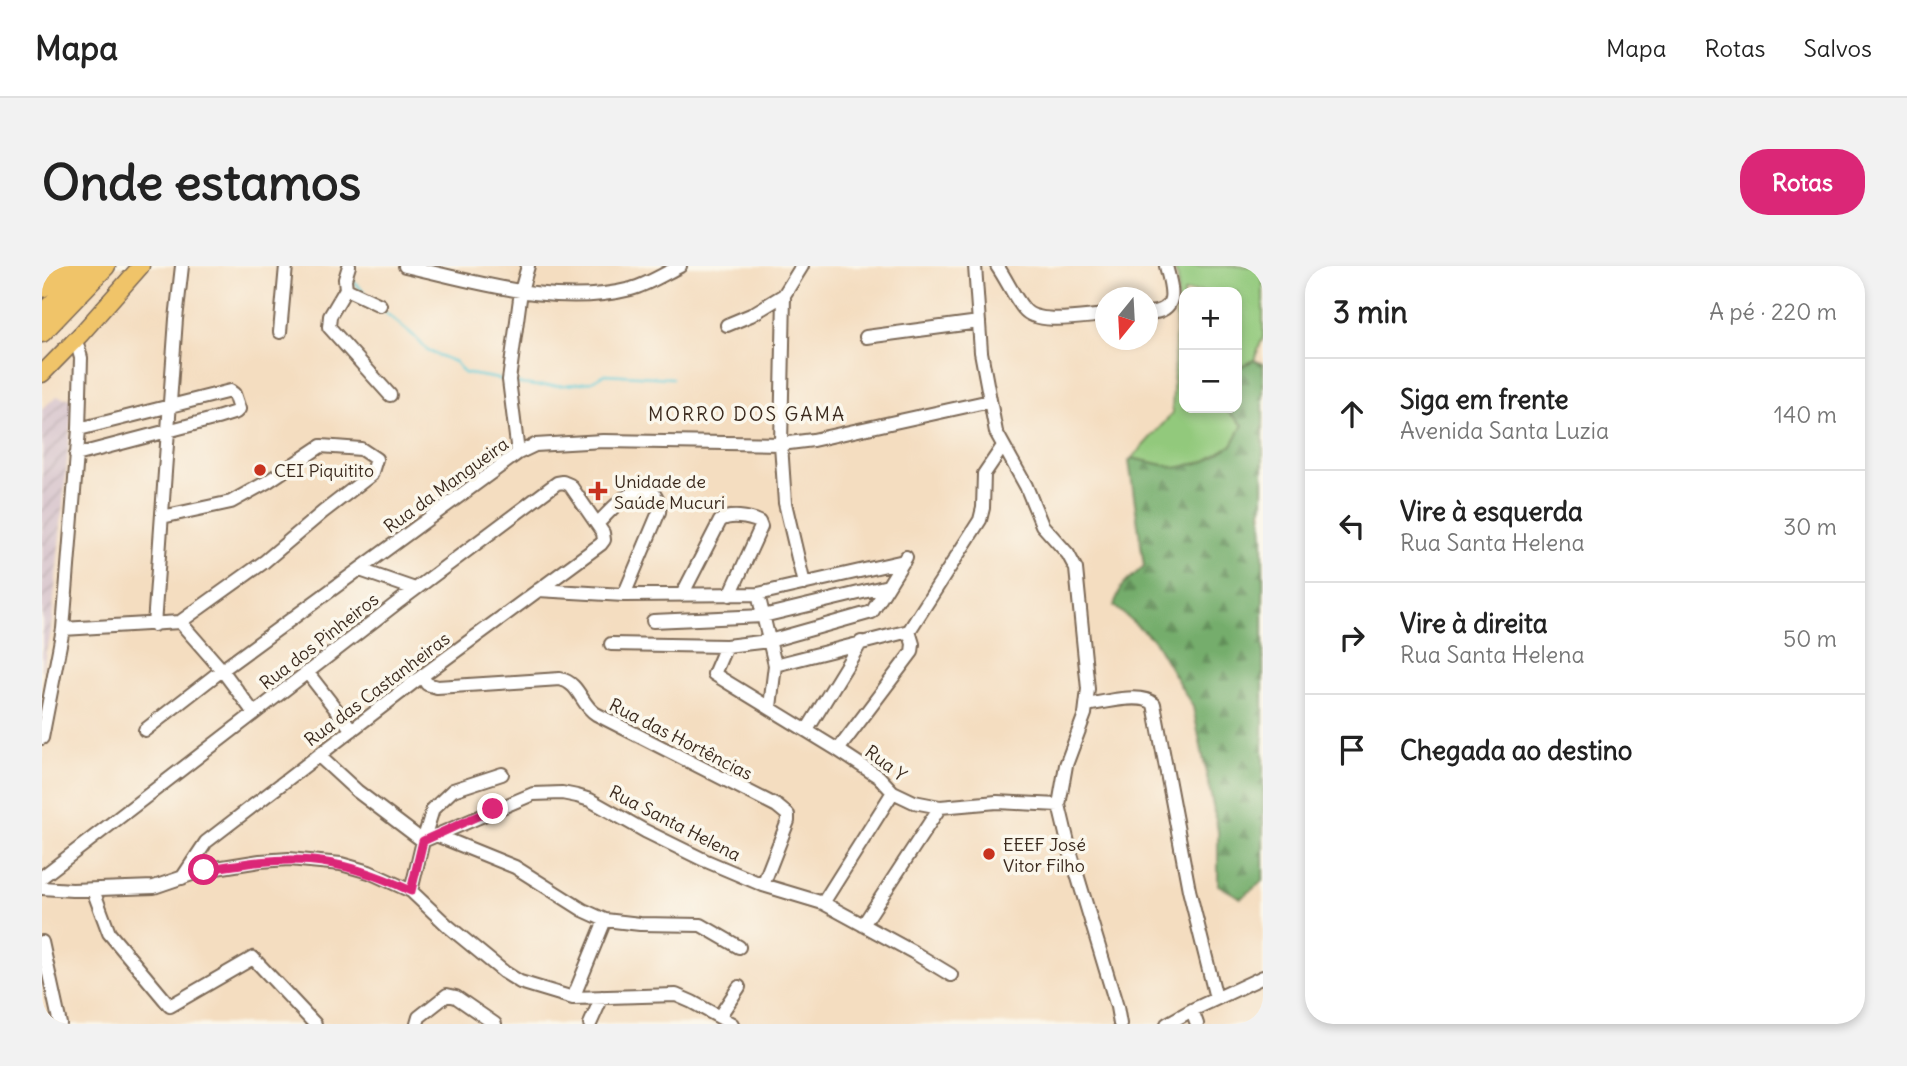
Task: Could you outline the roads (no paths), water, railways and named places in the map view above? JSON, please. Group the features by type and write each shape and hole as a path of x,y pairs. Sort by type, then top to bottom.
{"highway":[{"path":"42,288 72,266"},
{"path":"42,314 89,266"},
{"path":"42,333 106,266"}],"main road":[{"path":"42,276 52,266"},
{"path":"42,374 141,266"}],"street":[{"path":"154,625 182,266"},
{"path":"280,332 286,266"},
{"path":"349,266 345,279 346,289 330,316 329,327 390,395"},
{"path":"405,266 521,291 582,296 632,289 680,266"},
{"path":"518,453 509,380 521,291 528,266"},
{"path":"727,325 751,315 784,295 802,266"},
{"path":"975,266 981,352 996,432 1026,486 1042,525 1068,554 1076,569 1088,689 1087,705 1066,765 1059,806 1066,840 1120,1024"},
{"path":"998,266 1024,309 1033,316 1049,319 1095,316"},
{"path":"1158,311 1163,310 1171,301 1172,290 1166,266"},
{"path":"346,289 380,305"},
{"path":"784,295 781,444 785,503 804,584"},
{"path":"866,337 979,322"},
{"path":"42,738 64,629 79,429 81,358 76,340"},
{"path":"76,456 217,418 239,409 232,392 211,394 79,429"},
{"path":"211,394 217,418"},
{"name":"Rua da Mangueira","path":"145,730 222,670 518,453 535,445 603,441 781,444 813,440 990,401"},
{"path":"64,629 180,622 264,562 372,475 376,459 361,449 321,446 231,502 162,517"},
{"path":"775,665 909,631 979,520 983,508 984,474 1003,446"},
{"name":"Rua dos Pinheiros","path":"42,877 557,483 570,485 603,533 604,540"},
{"path":"597,524 628,494 636,491 654,494 660,504 624,595"},
{"path":"682,595 720,521 724,518 755,520 761,527 730,595"},
{"name":"Rua das Castanheiras","path":"181,878 206,842 604,540"},
{"path":"538,590 624,595 758,594 906,557 872,612 769,641 726,646 611,644"},
{"path":"360,570 415,589"},
{"path":"653,621 764,616 888,586"},
{"path":"758,594 775,665 770,707"},
{"path":"180,622 222,670 254,713"},
{"path":"838,750 912,652 913,644 909,631"},
{"path":"807,730 861,642"},
{"name":"Rua Y","path":"726,646 714,674 879,777 893,792 914,802 940,807 997,802 1059,806"},
{"path":"307,672 352,730"},
{"name":"Rua das Hortências","path":"422,676 427,684 437,687 560,679 568,681 576,687 584,704 596,714 777,806 788,815 788,821 763,885"},
{"path":"1087,705 1138,698 1149,699 1154,704 1189,890 1216,998"},
{"path":"318,756 357,791 423,841"},
{"path":"411,891 433,809 453,790 502,774"},
{"path":"822,903 893,792"},
{"name":"Rua Santa Helena","path":"423,841 533,794 562,793 590,800 645,831 763,885 822,903 951,975"},
{"path":"863,925 940,807"},
{"path":"436,835 515,867 583,910 605,920 701,925 739,947"},
{"path":"42,888 93,890 154,887 204,870 252,862 319,860 369,872 411,891 448,926 512,977 573,998 676,995 732,1024"},
{"path":"93,890 109,933 170,1006 253,958 315,1024"},
{"path":"573,998 605,920"},
{"path":"42,942 60,1024"},
{"path":"1167,1024 1216,998 1263,978"},
{"path":"719,1017 739,987"},
{"path":"417,1024 419,1017 447,995 456,997 495,1024"},
{"path":"590,1024 602,997"},
{"path":"1192,1010 1198,1024"}],"waterway":[{"path":"349,277 364,292"},
{"path":"381,309 428,351 455,362 464,373 504,380"},
{"path":"513,383 566,385 590,382 605,374 672,378"}],"place":[{"name":"CEI Piquitito","path":"260,470"},
{"name":"Unidade de Saúde Mucuri","path":"598,491"},
{"name":"EEEF José Vitor Filho","path":"989,854"}],"district":[{"name":"MORRO DOS GAMA","path":"747,414"}]}
